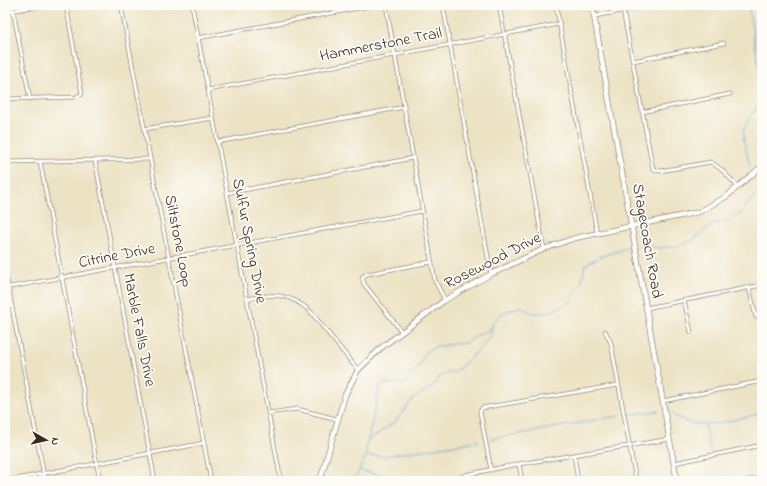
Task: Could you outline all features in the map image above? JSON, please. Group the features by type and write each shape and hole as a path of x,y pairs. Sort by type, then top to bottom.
{"street":[{"path":"12,5 30,99"},
{"path":"5,12 44,5"},
{"path":"5,99 76,97 82,94 66,5"},
{"name":"Siltstone Loop","path":"121,5 211,481"},
{"name":"Sulfur Spring Drive","path":"192,5 281,481"},
{"path":"198,38 375,5"},
{"path":"386,5 435,281 445,300"},
{"path":"442,5 491,274"},
{"path":"499,5 544,249"},
{"path":"556,5 597,233"},
{"name":"Stagecoach Road","path":"592,5 677,481"},
{"path":"622,5 653,169 660,171 711,162 722,170 738,187"},
{"path":"595,16 653,5"},
{"name":"Hammerstone Trail","path":"208,90 559,24"},
{"path":"633,61 724,43"},
{"path":"642,112 730,94"},
{"path":"217,142 404,106"},
{"path":"144,129 213,118"},
{"path":"227,193 413,158"},
{"path":"5,162 150,159"},
{"name":"Marble Falls Drive","path":"95,160 155,481"},
{"path":"40,161 100,481"},
{"name":"Rosewood Drive","path":"320,481 345,395 358,370 370,357 445,300 491,274 544,249 575,238 699,212 717,203 762,166"},
{"name":"Citrine Drive","path":"7,288 422,211"},
{"path":"402,332 364,284 362,277 367,274 432,262"},
{"path":"5,270 7,288 45,481"},
{"path":"646,308 762,285"},
{"path":"749,287 756,317"},
{"path":"248,299 274,294 295,299 303,304 358,370"},
{"path":"684,300 692,332"},
{"path":"605,331 611,343 636,481"},
{"path":"663,402 762,381"},
{"path":"491,470 480,412 482,408 618,385"},
{"path":"269,413 297,409 337,419"},
{"path":"454,481 465,475 519,464 670,439"},
{"path":"5,481 204,443"},
{"path":"674,463 762,445"},
{"path":"574,455 578,481"},
{"path":"519,464 522,481"},
{"path":"744,481 762,478"}],"waterway":[{"path":"748,5 762,84"},
{"path":"750,166 744,138 745,125 762,101"},
{"path":"760,180 762,184"},
{"path":"638,245 659,248 678,246 693,240 713,224 727,222 740,214 762,187"},
{"path":"354,481 366,456 367,441 395,422 412,400 434,385 438,378 447,373 454,373 481,348 490,336 493,323 502,313 521,306 533,313 546,312 572,301 574,294 582,282 585,265 599,257 633,246"},
{"path":"368,440 380,386 384,384 406,383 407,378 419,367 425,352 437,346 465,343 491,328"},
{"path":"669,410 679,418 689,423 701,424 726,422 762,413"},
{"path":"630,414 658,411"},
{"path":"491,439 619,416"},
{"path":"705,425 710,451"},
{"path":"367,456 384,456 479,441"},
{"path":"360,470 391,478 396,481"}]}
